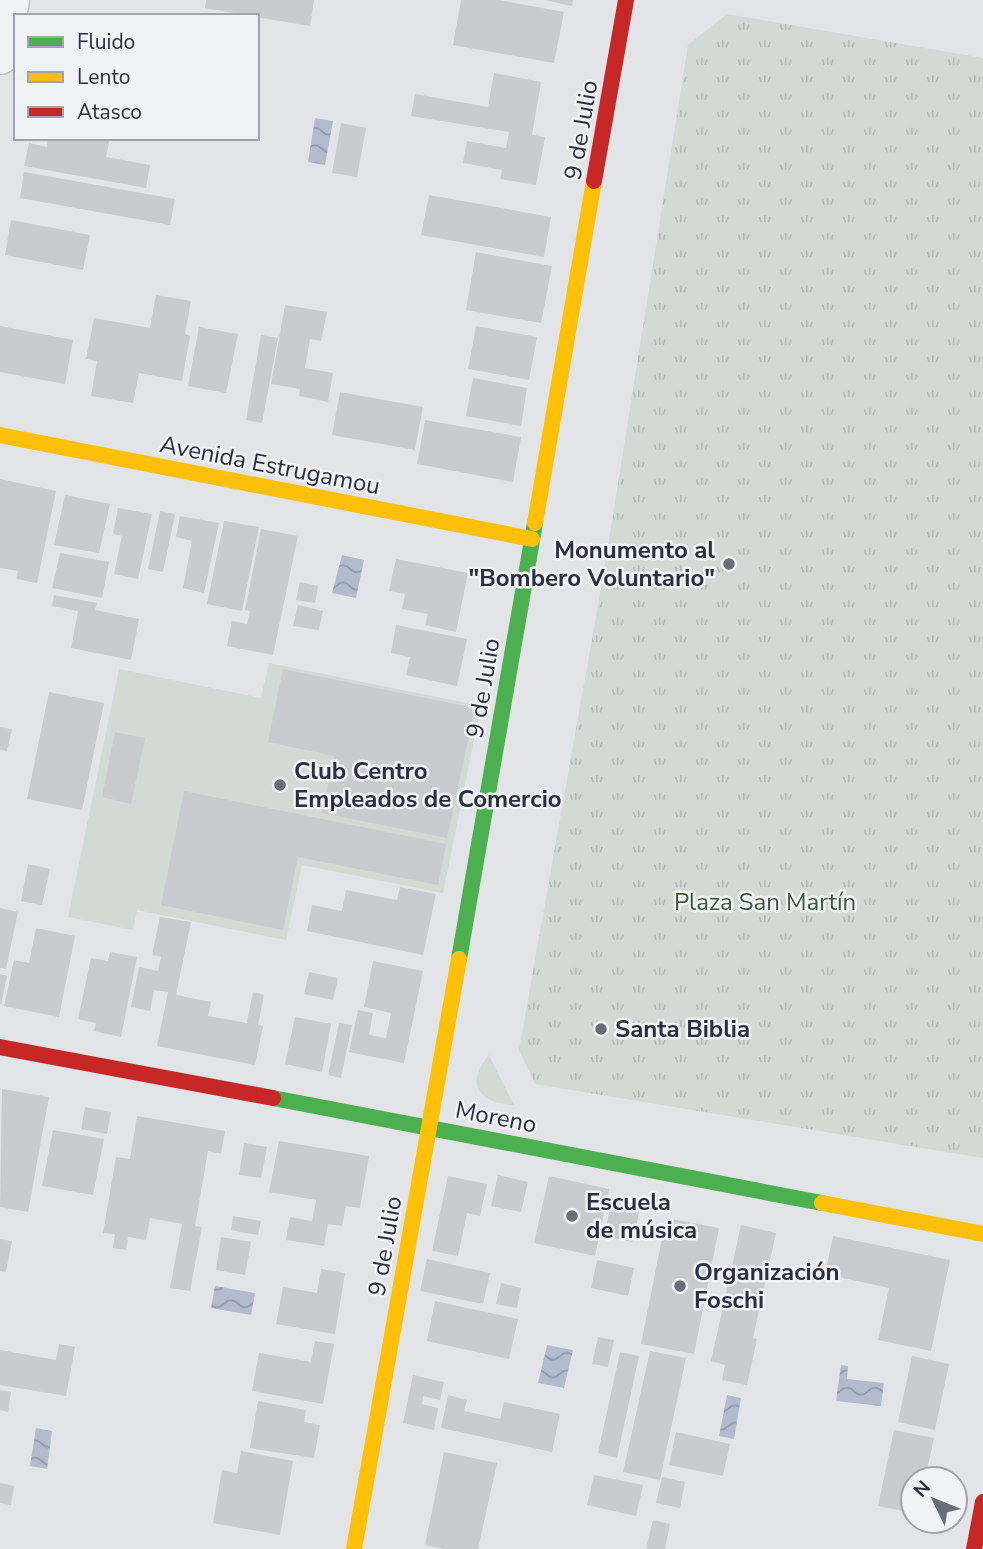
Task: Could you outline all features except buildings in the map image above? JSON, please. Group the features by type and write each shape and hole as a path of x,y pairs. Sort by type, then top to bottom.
{"main road":[{"name":"9 de Julio","path":"354,1549 626,0"},
{"name":"Avenida Estrugamou","path":"0,435 532,539"},
{"name":"Moreno","path":"0,1047 983,1234"},
{"path":"974,1549 983,1502"}],"street":[{"path":"0,55 10,0"}],"green space":[{"name":"Plaza San Martín","path":"727,14 983,58 983,1158 535,1084 519,1050 603,577 688,45"},
{"name":"Club Centro Empleados de Comercio","path":"269,663 481,706 443,893 302,865 286,940 137,910 133,930 68,917 119,669 261,698"},
{"path":"489,1055 514,1105 492,1101 479,1090 478,1075"}],"water":[{"path":"315,118 333,121 325,165 308,162"},
{"path":"342,555 364,560 356,598 332,593"},
{"path":"215,1286 255,1293 251,1315 211,1308"},
{"path":"547,1345 573,1350 564,1388 538,1383"},
{"path":"841,1365 848,1366 847,1379 884,1383 881,1406 836,1401"},
{"path":"727,1395 741,1398 734,1439 719,1436"},
{"path":"36,1428 52,1431 47,1469 30,1466"}],"traffic: fast":[{"path":"459,959 535,523"},
{"path":"273,1098 822,1203"}],"traffic: slow":[{"path":"535,523 594,181"},
{"path":"0,435 532,539"},
{"path":"354,1549 459,959"},
{"path":"822,1203 983,1234"}],"traffic: jam":[{"path":"594,181 626,0"},
{"path":"0,1047 273,1098"},
{"path":"974,1549 983,1502"}],"place":[{"name":"Monumento al \"Bombero Voluntario\"","path":"729,564"},
{"name":"Club Centro Empleados de Comercio","path":"280,785"},
{"name":"Santa Biblia","path":"601,1029"},
{"name":"Escuela de música","path":"572,1216"},
{"name":"Organización Foschi","path":"680,1286"}]}
